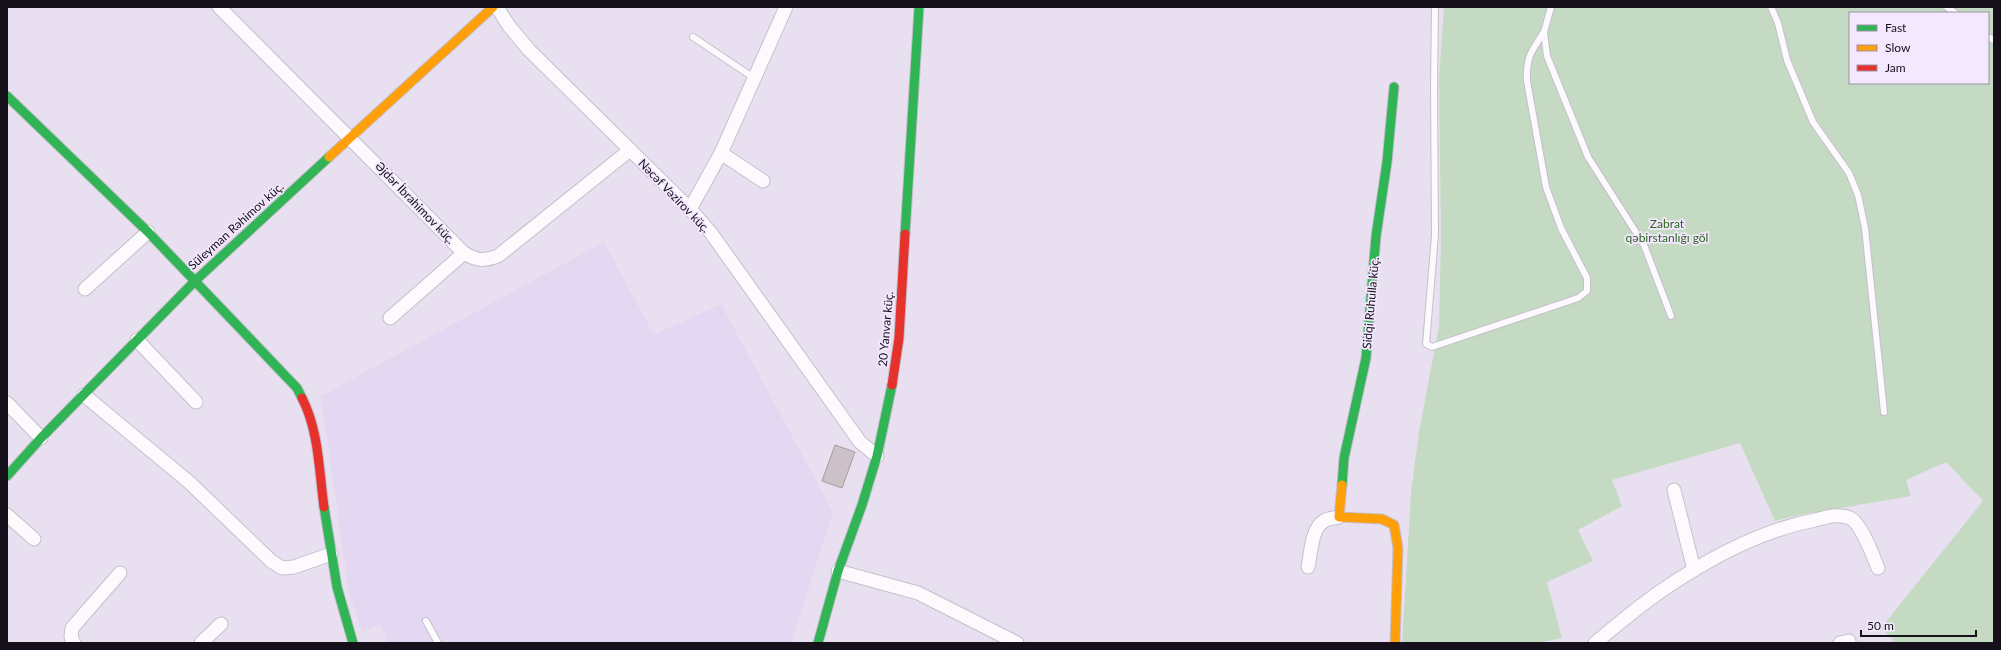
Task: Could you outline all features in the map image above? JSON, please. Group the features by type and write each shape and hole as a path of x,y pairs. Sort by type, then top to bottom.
{"street":[{"name":"Əjdər İbrahimov küç.","path":"219,7 464,253 475,260 486,261 498,256 630,150"},
{"name":"Süleyman Rəhimov küç.","path":"7,476 41,438 196,280 493,7"},
{"name":"Nəcəf Vəzirov küç.","path":"497,7 509,26 529,50 690,209 711,233 860,442 877,456"},
{"path":"690,209 721,153 786,7"},
{"name":"20 Yanvar küç.","path":"818,643 838,571 862,504 877,456 896,369 919,7"},
{"name":"Sidqi Ruhulla küç.","path":"1339,518 1344,458 1366,358 1376,236 1387,162 1394,87"},
{"path":"7,96 196,280 288,378 304,400 313,424 331,554 353,643"},
{"path":"721,153 763,181"},
{"path":"85,289 148,232"},
{"path":"390,318 464,253"},
{"path":"137,340 196,402"},
{"path":"84,395 189,482 271,561 282,568 294,567 331,554"},
{"path":"7,402 41,438"},
{"path":"1674,490 1694,570"},
{"path":"7,515 34,539"},
{"path":"1595,643 1663,589 1694,570 1754,539 1772,531 1799,523 1839,515 1852,518 1860,529 1878,568"},
{"path":"1308,568 1315,534 1318,526 1325,520 1339,518 1382,519 1394,525 1398,548 1395,643"},
{"path":"838,571 918,593 1017,643"},
{"path":"74,643 71,637 72,628 120,573"},
{"path":"201,643 221,624"}],"lane":[{"path":"1436,7 1434,86 1435,235 1426,344 1432,347 1578,298 1587,291 1587,278 1561,228 1546,187 1527,81 1526,64 1544,32 1551,7"},
{"path":"1772,7 1778,23 1787,60 1813,122 1849,173 1858,195 1865,228 1884,412"},
{"path":"1544,32 1547,56 1588,157 1644,244 1671,316"},
{"path":"693,36 754,78"},
{"path":"426,621 438,643"}],"shaded area":[{"path":"604,242 654,335 721,304 833,512 791,643 388,643 381,624 362,632 349,592 321,396"}],"green space":[{"name":"Zabrat qəbirstanlığı göl","path":"1444,7 1994,7 1994,643 1892,643 1893,640 1881,628 1983,501 1946,462 1906,480 1911,496 1799,515 1775,521 1740,443 1612,480 1622,506 1578,530 1593,561 1547,582 1562,638 1536,643 1402,643 1411,493 1419,432 1439,326 1441,238 1439,79"}],"building":[{"path":"835,445 855,452 842,488 822,481"}],"traffic: fast":[{"path":"905,234 919,7"},
{"path":"1342,485 1344,458 1366,358 1376,236 1387,162 1394,87"},
{"path":"7,96 148,232 297,388 302,398"},
{"path":"7,476 41,438 196,280 329,157"},
{"path":"818,643 838,571 862,505 877,456 892,385"},
{"path":"324,507 337,587 353,643"}],"traffic: slow":[{"path":"329,157 493,7"},
{"path":"1342,485 1339,517 1382,519 1394,525 1398,548 1395,643"}],"traffic: jam":[{"path":"892,385 899,338 905,234"},
{"path":"302,398 308,411 315,437 324,507"}]}
